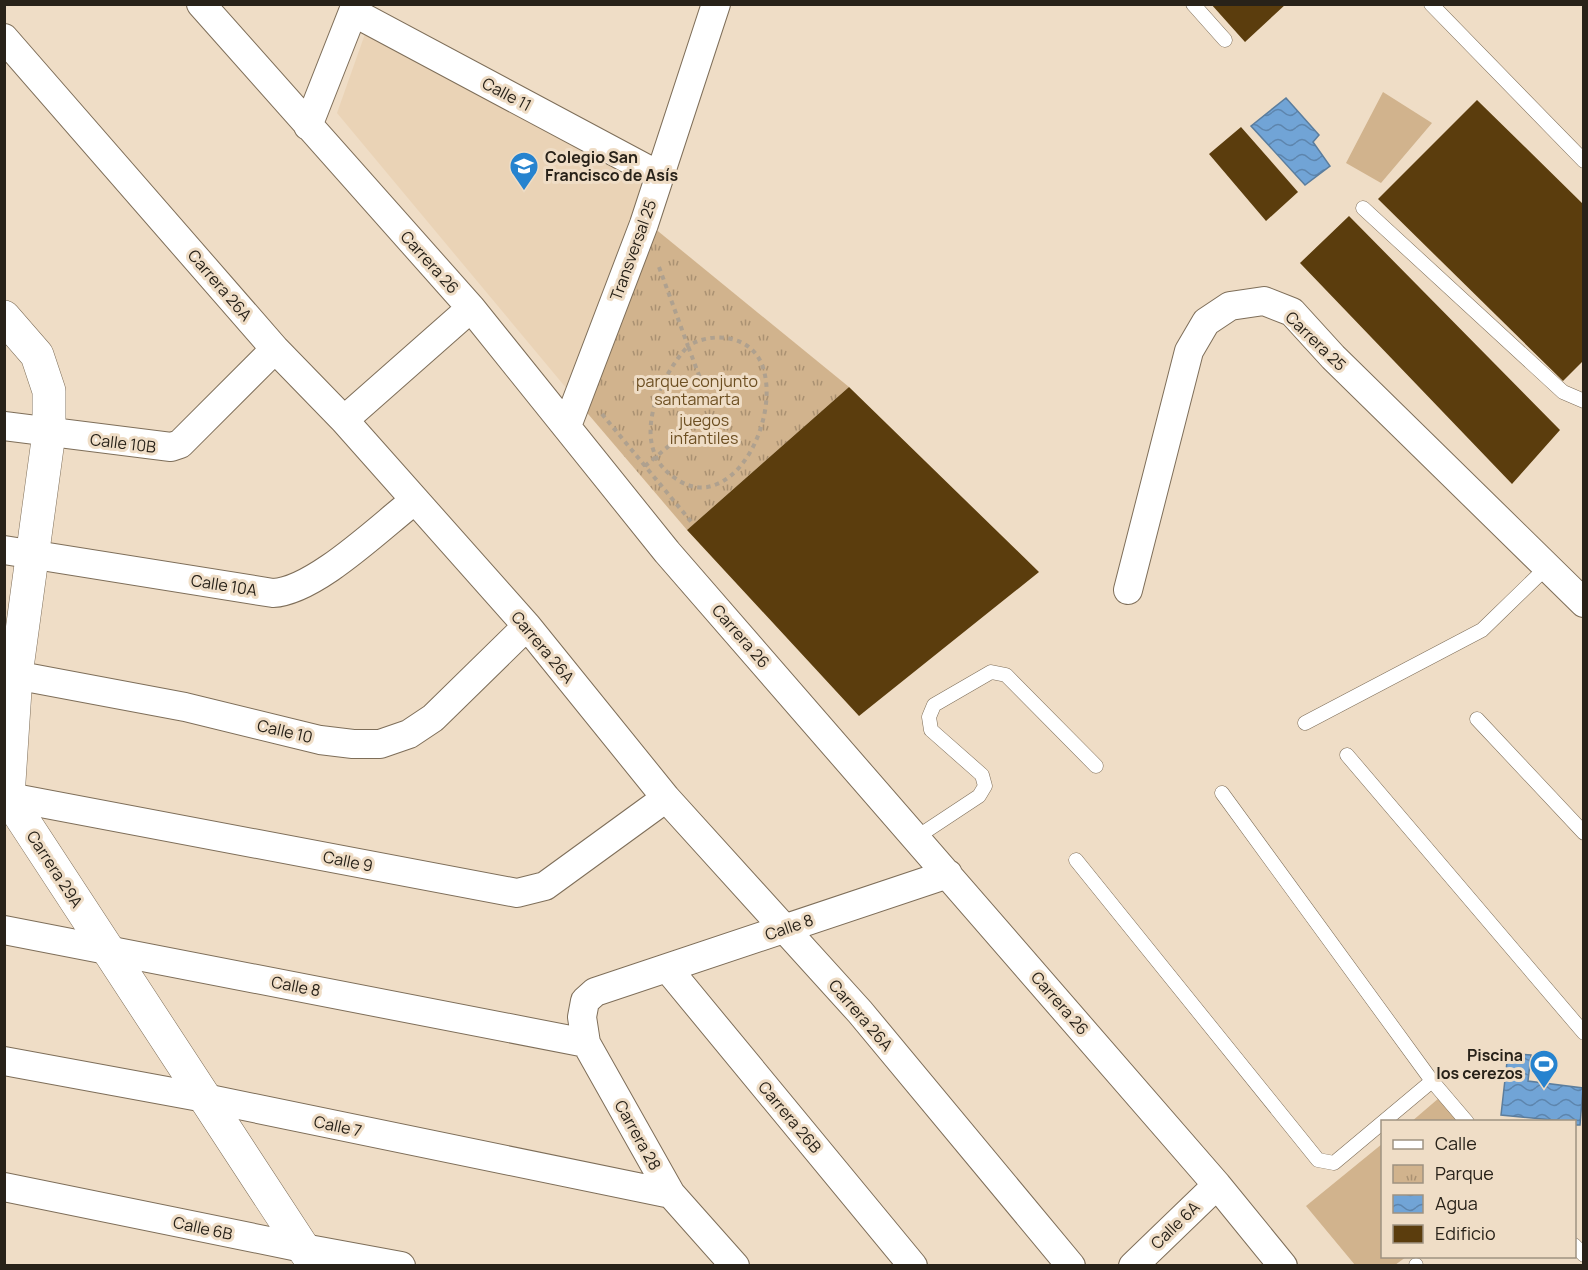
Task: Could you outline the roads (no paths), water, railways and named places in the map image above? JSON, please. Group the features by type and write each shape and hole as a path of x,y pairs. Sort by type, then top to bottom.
{"street":[{"name":"Carrera 26","path":"201,4 471,308 667,552 917,837 1217,1185 1283,1266"},
{"name":"Transversal 25","path":"567,426 644,224 714,5"},
{"path":"308,126 354,8"},
{"name":"Calle 11","path":"354,8 660,176"},
{"name":"Carrera 26A","path":"4,38 275,349 344,420 527,627 666,798 860,1012 1071,1266"},
{"name":"Carrera 25","path":"1128,590 1189,351 1206,322 1230,306 1264,301 1292,312 1333,357 1584,603"},
{"path":"344,420 471,308"},
{"path":"4,317 37,355 49,391 49,433 18,552 10,674 6,797"},
{"name":"Calle 10B","path":"4,426 160,448 180,444 275,349"},
{"name":"Calle 10A","path":"18,552 273,593 288,592 313,580 415,500"},
{"name":"Calle 10","path":"10,674 185,707 320,740 380,744 409,734 433,718 527,627"},
{"name":"Calle 9","path":"6,797 517,893 545,886 666,798"},
{"name":"Carrera 29A","path":"6,797 309,1257"},
{"name":"Calle 8","path":"595,992 948,874"},
{"name":"Calle 8","path":"4,930 586,1043"},
{"name":"Carrera 26B","path":"668,969 913,1266"},
{"name":"Carrera 28","path":"595,992 585,1001 582,1017 586,1043 671,1194 735,1266"},
{"name":"Calle 7","path":"4,1061 205,1098 671,1194"},
{"name":"Calle 6A","path":"1133,1266 1217,1185"},
{"name":"Calle 6B","path":"4,1187 309,1257 401,1266"}],"lane":[{"path":"1193,4 1225,40"},
{"path":"1431,4 1584,161"},
{"path":"1363,208 1563,392 1584,401"},
{"path":"1305,723 1482,630 1548,566"},
{"path":"917,837 978,796 985,786 982,775 931,730 929,717 934,705 991,672 1006,675 1096,766"},
{"path":"1477,719 1584,833"},
{"path":"1347,755 1584,1033"},
{"path":"1222,792 1432,1081 1465,1120"},
{"path":"1076,860 1318,1160 1334,1163 1381,1124"},
{"path":"1385,1120 1432,1081"}],"water":[{"path":"1286,98 1319,135 1313,142 1330,166 1305,185 1251,126"},
{"name":"Piscina los cerezos","path":"1508,1053 1531,1055 1528,1081 1583,1088 1580,1125 1576,1125 1576,1120 1501,1115"}],"place":[{"name":"Colegio San Francisco de Asís","path":"524,192"},
{"name":"Piscina los cerezos","path":"1544,1090"}],"park label":[{"name":"parque conjunto santamarta","path":"697,390"},
{"name":"juegos infantiles","path":"704,429"}]}
